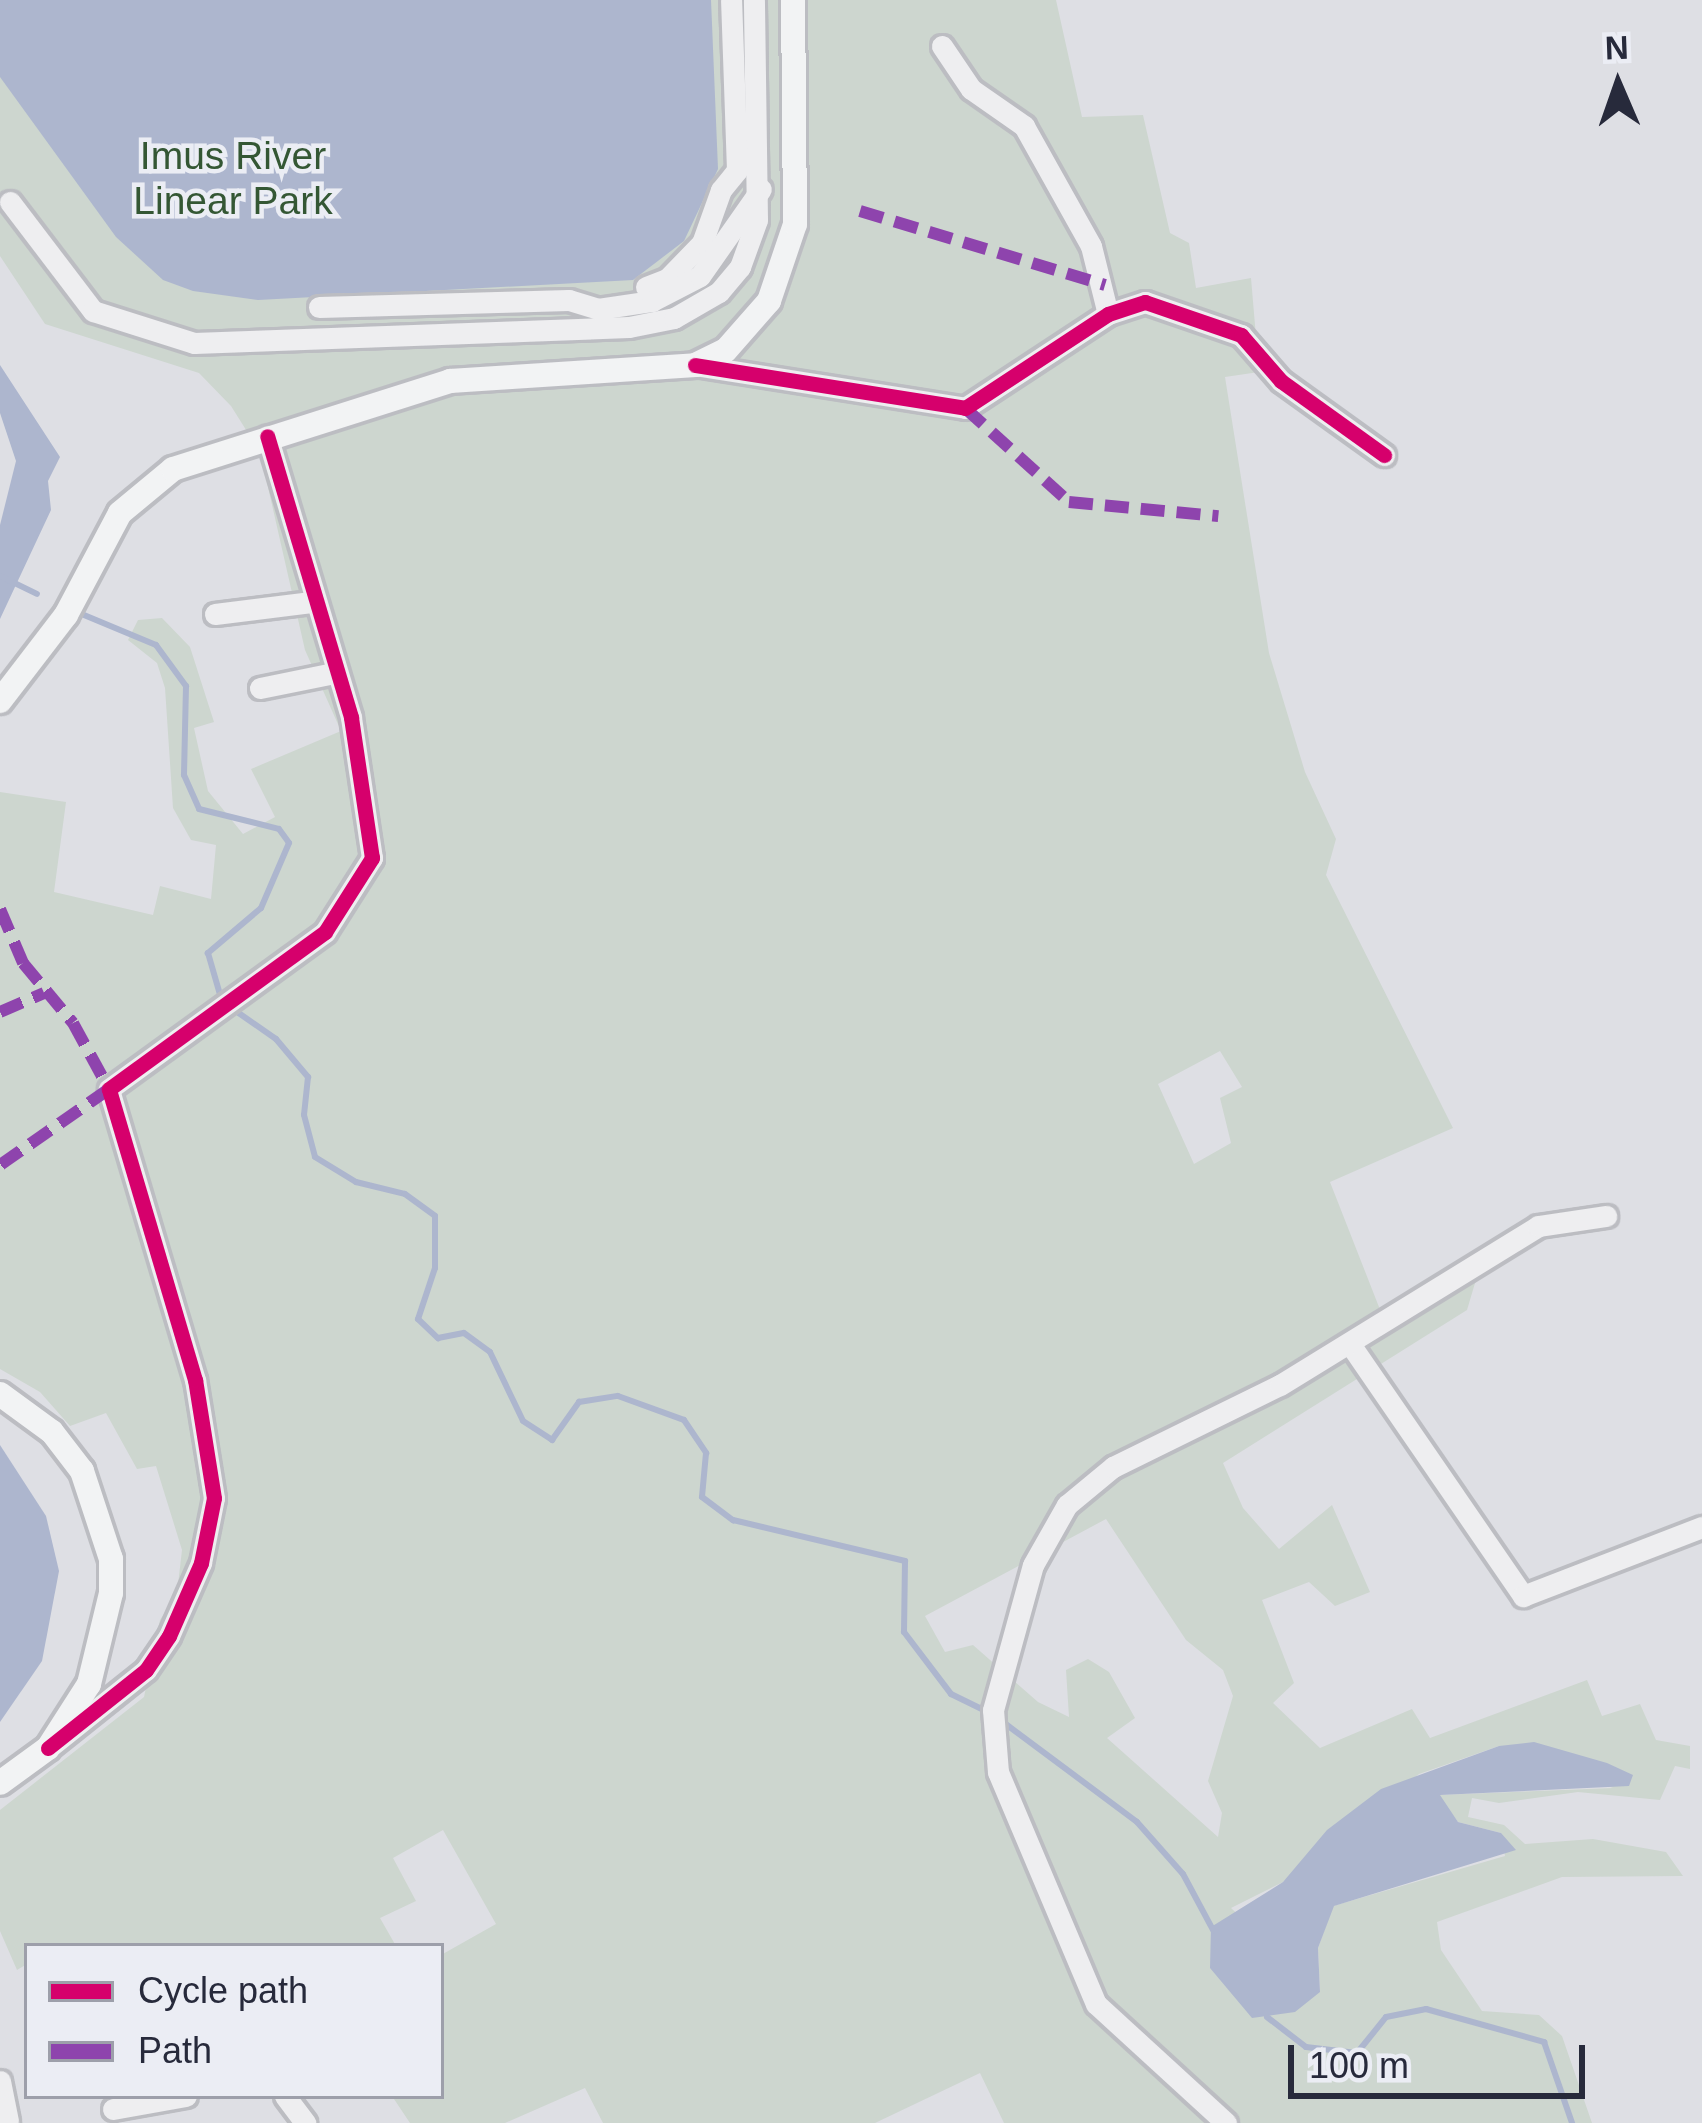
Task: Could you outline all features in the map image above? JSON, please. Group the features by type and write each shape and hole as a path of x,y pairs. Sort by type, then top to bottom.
{"main road":[{"path":"0,700 66,615 142,488 267,436 466,378 695,364 746,330 786,264 800,183 793,0"},
{"path":"0,1394 52,1432 82,1471 111,1559 110,1618 89,1684 48,1748 0,1784"}],"street":[{"path":"569,300 668,279 702,243 721,190 737,170 731,0"},
{"path":"10,202 93,310 194,344 629,327 674,318 719,292 740,267 760,189 754,0"},
{"path":"942,46 970,89 1024,126 1090,246 1108,314"},
{"path":"319,307 569,300 621,308 676,290 716,258 742,207 760,189"},
{"path":"695,364 965,408 1108,314 1145,302 1212,320 1384,455"},
{"path":"48,1748 146,1670 202,1563 214,1498 210,1446 110,1089 325,932 373,858 363,772 267,436"},
{"path":"215,614 311,602"},
{"path":"260,688 334,673"},
{"path":"1226,2123 1096,2004 998,1772 993,1711 1019,1602 1067,1505 1139,1451 1350,1344 1538,1226 1606,1216"},
{"path":"1350,1344 1522,1596 1702,1528"},
{"path":"0,2081 7,2122"},
{"path":"114,2110 171,2099"}],"green space":[{"path":"0,0 1056,0 1082,117 1143,115 1170,233 1189,243 1196,288 1251,278 1259,372 1225,377 1269,653 1305,772 1336,839 1326,875 1453,1128 1330,1182 1388,1330 1478,1273 1467,1310 1223,1463 1243,1508 1279,1549 1332,1505 1370,1592 1335,1606 1309,1582 1262,1600 1294,1683 1273,1703 1320,1748 1412,1709 1430,1738 1587,1680 1602,1716 1640,1704 1656,1740 1690,1746 1690,1769 1675,1766 1660,1800 1578,1792 1499,1803 1472,1798 1468,1817 1504,1825 1525,1844 1593,1839 1666,1852 1683,1876 1562,1877 1437,1922 1441,1950 1482,2011 1539,2015 1562,2036 1592,2123 1004,2123 980,2073 875,2123 603,2123 585,2088 505,2123 410,2123 394,2099 444,2099 444,1953 496,1924 443,1830 393,1858 416,1901 380,1918 394,1943 24,1943 24,1966 17,1970 0,1931 0,1810 144,1697 160,1620 177,1593 182,1550 156,1466 137,1469 106,1413 70,1426 40,1392 0,1369 0,792 66,802 54,892 153,915 160,886 211,899 216,845 191,840 173,808 165,688 157,663 128,640 138,620 162,618 190,647 214,722 194,728 208,791 243,834 275,817 251,769 341,731 305,650 260,452 231,406 199,373 45,324 0,256","holes":["1220,1051 1242,1087 1220,1098 1231,1143 1194,1164 1158,1084","1106,1519 1186,1640 1223,1670 1233,1696 1208,1781 1222,1813 1218,1837 1107,1738 1135,1718 1109,1672 1088,1659 1066,1670 1069,1717 1038,1702 973,1645 945,1652 925,1616","1499,1746 1613,1788 1438,1795 1458,1822 1501,1833 1505,1856 1333,1906 1318,1948 1320,1992 1231,1908 1283,1882 1419,1774"]}],"water":[{"name":"Imus River Linear Park","path":"0,0 711,0 718,169 684,241 633,280 258,300 193,291 163,280 116,237 0,77"},
{"path":"0,365 60,457 48,481 51,510 0,619 0,525 16,461 0,413"},
{"path":"0,1445 46,1516 59,1571 42,1661 0,1722"},
{"path":"1534,1742 1633,1775 1629,1786 1440,1795 1458,1822 1501,1833 1516,1850 1334,1906 1318,1948 1320,1992 1295,2012 1252,2018 1210,1968 1211,1927 1283,1882 1327,1830 1381,1789 1499,1746"}],"waterway":[{"path":"0,576 37,594"},
{"path":"84,615 156,645 186,686 184,775 199,809 279,829 289,843 261,908 208,953 221,998"},
{"path":"230,1007 276,1039 308,1077 304,1115 315,1157 356,1182 405,1194 435,1216 435,1268 418,1319 438,1338 464,1333 490,1352 523,1421 552,1440 579,1402 618,1396 684,1420 706,1453 702,1497 733,1520 905,1561 904,1632 951,1694 984,1710"},
{"path":"1003,1722 1137,1822 1183,1874 1213,1930"},
{"path":"1267,2017 1306,2047 1357,2053 1386,2017 1426,2009 1544,2042 1572,2123"}],"marked path":[{"path":"860,211 1105,285"},
{"path":"965,408 1069,502 1218,516"},
{"path":"0,909 23,963 73,1023 109,1089 0,1165"},
{"path":"0,1012 44,993"}],"cycle path":[{"path":"695,365 965,408 1108,314 1145,302 1241,335 1281,381 1384,455"},
{"path":"48,1748 146,1670 169,1636 201,1563 214,1498 195,1380 109,1089 325,932 372,858 351,717 267,436"}]}
